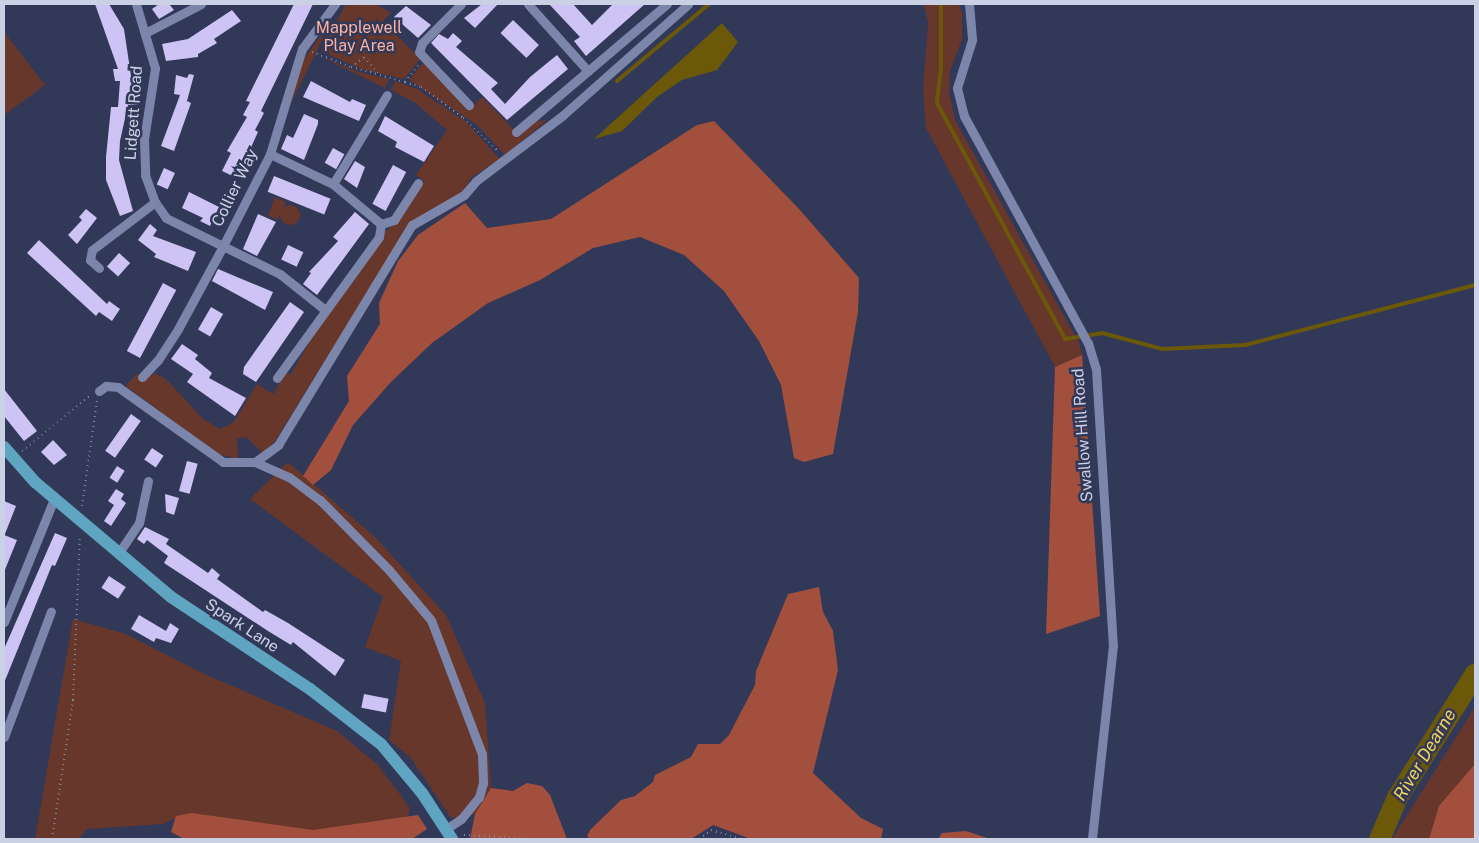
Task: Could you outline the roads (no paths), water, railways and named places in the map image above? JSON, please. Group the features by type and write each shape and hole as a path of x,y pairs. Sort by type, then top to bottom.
{"main road":[{"name":"Spark Lane","path":"4,447 54,499 183,606 310,689 381,744 422,793 450,835"}],"street":[{"name":"Lidgett Road","path":"136,4 147,32 155,68 144,139 145,175 155,202 166,218 280,274 324,309"},
{"path":"147,32 201,4"},
{"name":"Collier Way","path":"142,377 158,360 178,329 223,246 270,154 302,48 334,4"},
{"path":"461,4 420,47 425,58 469,105"},
{"path":"528,4 588,71"},
{"path":"516,132 667,4"},
{"path":"255,462 278,445 412,225 464,195 476,181 506,160 688,4"},
{"name":"Swallow Hill Road","path":"969,4 972,40 957,88 964,116 1088,343 1096,369 1113,645 1092,839"},
{"path":"333,184 387,95"},
{"path":"270,154 333,184 381,224"},
{"path":"381,224 394,220 418,184"},
{"path":"99,268 90,260 92,250 155,202"},
{"path":"277,378 324,309 378,237 381,224"},
{"path":"98,391 106,386 118,387 223,462 255,462 289,477 320,500 389,570 431,620 482,754 483,783 479,797 450,835"},
{"path":"118,554 139,523 148,481"},
{"path":"4,622 54,499"},
{"path":"4,737 51,612"}],"waterway":[{"path":"617,81 709,4"},
{"path":"941,4 941,68 937,103 1065,339 1102,333 1162,349 1245,345 1475,285"},
{"name":"River Dearne","path":"1379,839 1397,797 1475,673"}],"park label":[{"name":"Mapplewell Play Area","path":"359,37"}]}
